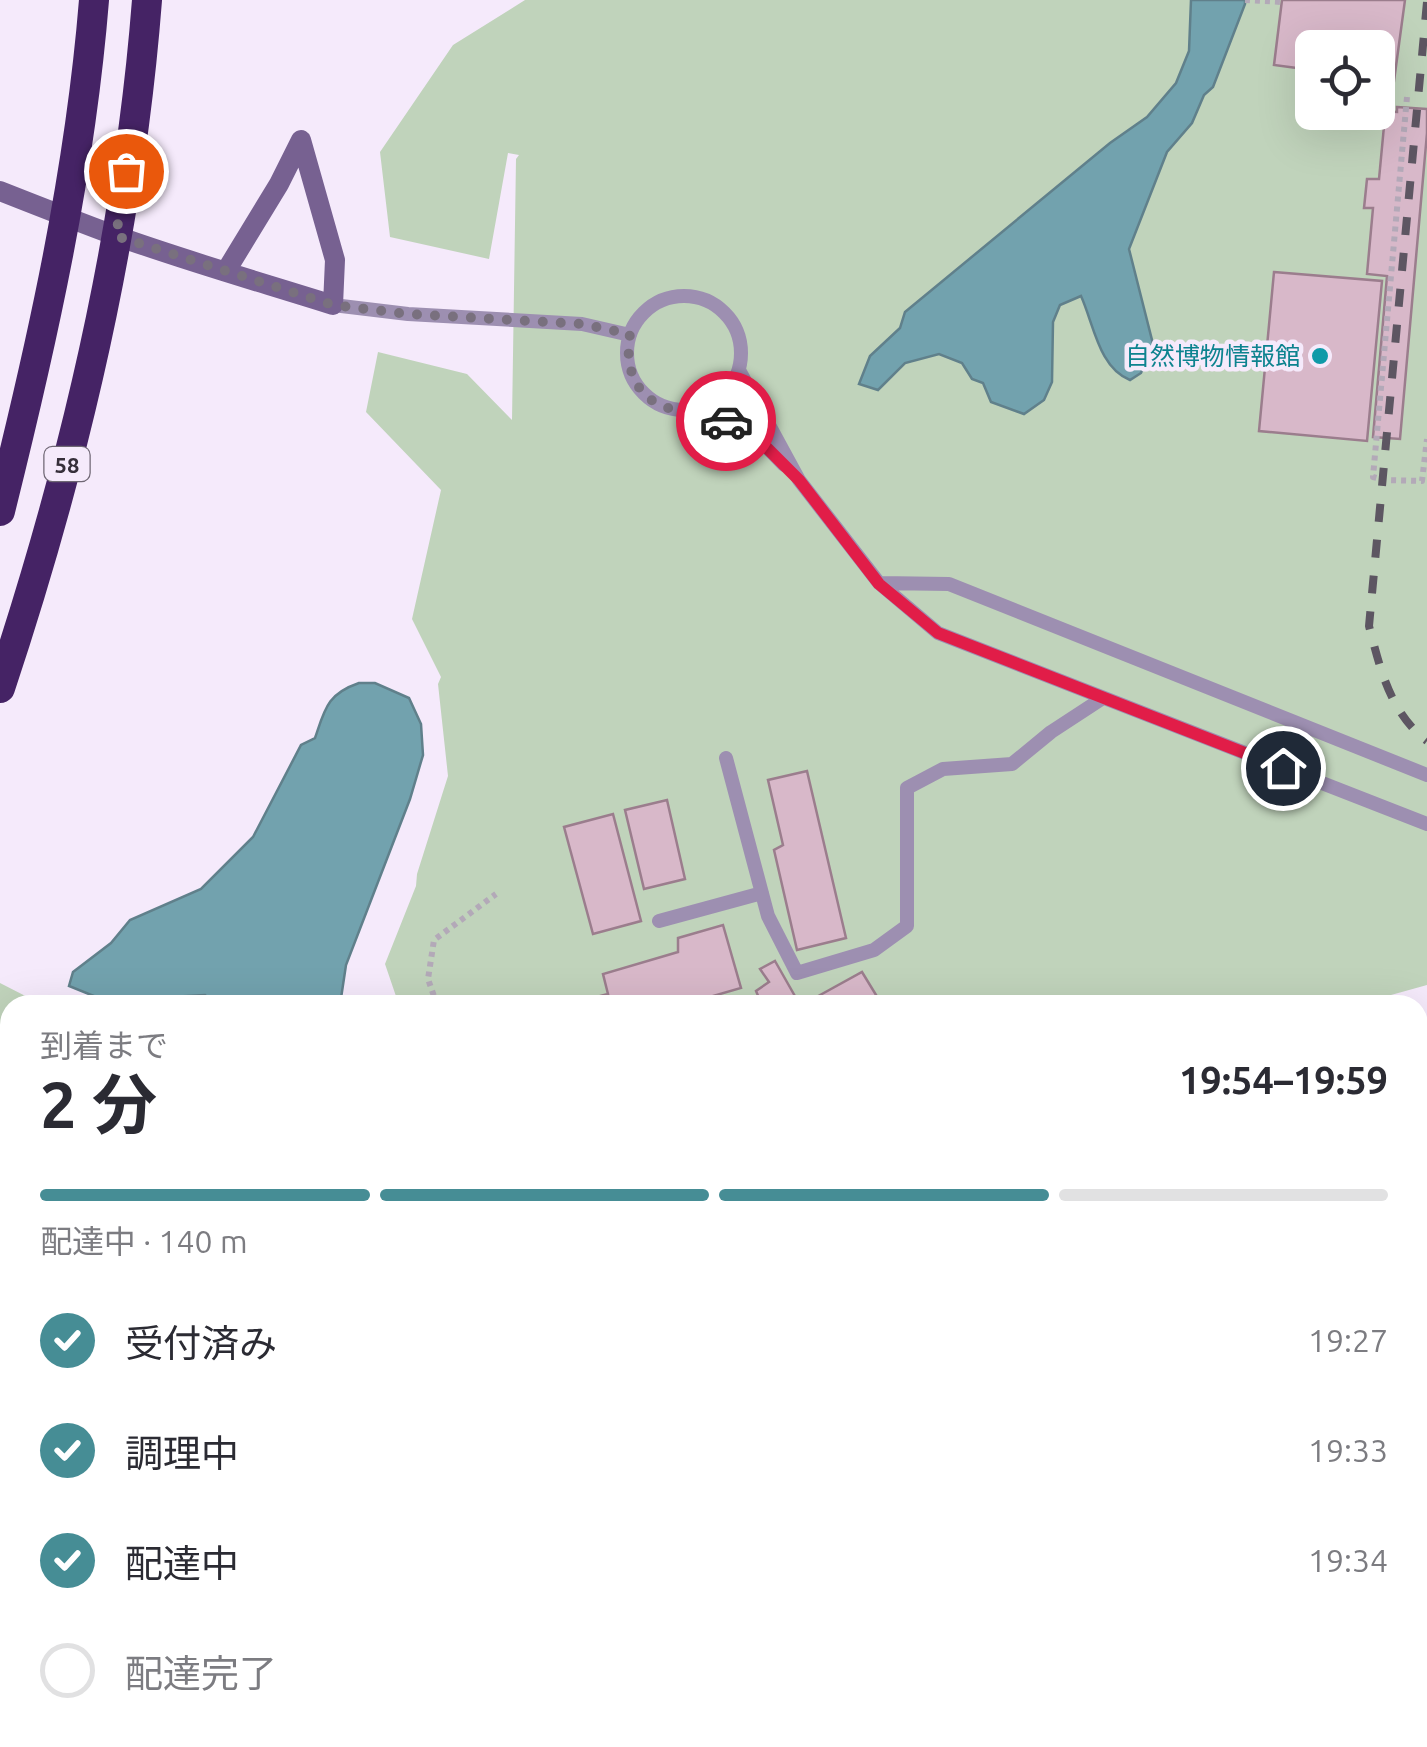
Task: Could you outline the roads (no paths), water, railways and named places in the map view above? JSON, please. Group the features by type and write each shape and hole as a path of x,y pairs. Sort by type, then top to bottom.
{"highway":[{"name":"58","path":"0,511 66,217 94,0"},
{"name":"58","path":"0,688 34,586 70,454 116,236 148,0"}],"street":[{"path":"0,190 116,236 226,271 333,305 335,260 301,140 226,271"}],"lane":[{"path":"673,296 711,302 738,331 739,370 731,386 702,408 667,408 638,387 627,352 630,334 654,304 673,296"},
{"path":"333,305 408,314 582,324 630,334"},
{"path":"739,370 799,480"},
{"path":"695,408 752,433 799,480 879,584 938,633 1427,824"},
{"path":"879,584 948,584 1427,775"},
{"path":"726,758 768,916 796,973 874,950 907,926 907,788 942,769 1012,764 1051,732 1104,698"},
{"path":"659,922 762,892"}],"water":[{"path":"1191,0 1245,0 1245,4 1213,87 1204,95 1192,123 1167,152 1129,249 1153,344 1141,373 1130,380 1111,366 1081,296 1060,305 1053,322 1052,382 1044,400 1024,414 991,402 983,383 972,379 962,363 939,354 905,363 878,390 859,384 870,356 900,328 905,312 1147,117 1176,83 1189,51"},
{"path":"359,683 375,683 409,698 421,724 423,755 346,965 342,995 91,995 69,986 73,972 111,943 130,920 201,889 253,837 301,745 315,738 329,704 340,692"}],"railway":[{"path":"1427,2 1369,626 1395,703 1427,741"}],"place":[{"name":"自然博物情報館","path":"1320,356"}]}
